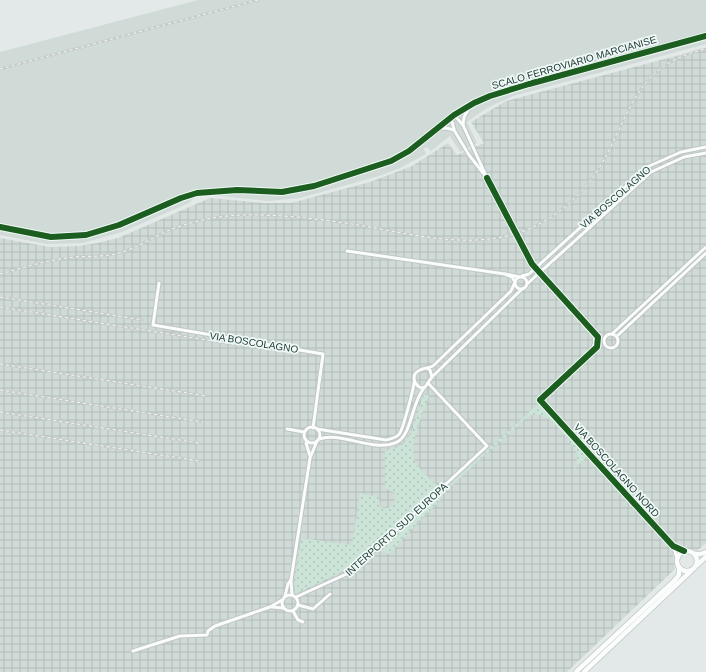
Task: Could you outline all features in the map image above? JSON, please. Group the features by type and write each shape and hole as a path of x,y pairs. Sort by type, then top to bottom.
{"main road":[{"path":"576,672 674,581 679,575 677,558 684,551 694,554 706,552"},
{"path":"694,554 697,560 696,566"},
{"path":"584,672 706,557"},
{"path":"679,567 684,571 691,570"}],"street":[{"name":"SCALO FERROVIARIO MARCIANISE","path":"0,227 51,237 86,235 119,225 172,201 197,193 236,190 282,192 300,190 391,161 409,151 435,130 474,103 529,84 706,36"},
{"path":"463,126 466,113 474,103"},
{"path":"453,117 463,126 479,157 487,178"},
{"path":"453,117 454,130 473,161 487,178"},
{"path":"435,130 446,128 454,130"},
{"name":"VIA BOSCOLAGNO","path":"159,283 152,325 323,354 313,428 386,440 400,434 414,378 417,372 433,366 511,291 515,282 521,276 529,274 647,167 681,152 706,147"},
{"name":"VIA BOSCOLAGNO","path":"305,441 310,443 318,440 334,438 385,445 397,443 406,434 414,404 432,377 527,284 651,172 684,157 706,153"},
{"path":"473,161 474,156 479,157"},
{"name":"VIA BOSCOLAGNO NORD","path":"487,178 513,226 530,262 593,330 595,342 592,350 540,398 556,418 673,546 684,551"},
{"path":"613,333 619,340 617,345 613,348 604,344 606,335 613,333 706,246"},
{"path":"347,251 521,276 527,280 527,284"},
{"path":"617,336 706,253"},
{"path":"505,274 512,277 518,288 522,289"},
{"path":"426,368 430,370 432,377"},
{"path":"414,382 418,387 425,387"},
{"name":"INTERPORTO SUD EUROPA","path":"296,597 351,572 487,446 428,383"},
{"path":"287,430 304,432 309,428 313,428"},
{"path":"292,595 291,580 310,458 320,434 317,429"},
{"path":"304,432 310,458"},
{"name":"VIA BOSCOLAGNO NORD","path":"673,546 677,558"},
{"path":"133,651 180,636 206,635 208,631 215,626 270,607 282,600 291,580"},
{"path":"298,605 313,609 330,594"},
{"path":"285,596 292,595 296,597 298,605"},
{"path":"282,600 283,608"},
{"path":"270,607 283,608 287,612 293,611 298,605"},
{"path":"293,611 298,620 303,622"}],"shaded area":[{"path":"198,0 706,0 706,44 513,96 487,108 467,122 477,143 460,152 450,136 431,151 426,147 424,149 426,154 400,168 379,176 300,198 268,201 213,195 203,196 194,198 189,203 122,232 83,243 47,244 0,235 0,52"},
{"path":"706,48 706,543 697,551 676,545 672,549 675,569 567,672 0,672 0,238 50,247 78,246 118,238 210,198 264,203 291,203 370,182 412,166 448,143 457,155 484,143 471,122 506,101"}],"green space":[{"path":"425,393 429,396 417,429 413,456 417,465 439,487 354,566 297,593 294,591 301,538 352,545 360,493 379,497 380,506 383,508 389,507 393,504 395,493 385,488 385,452 402,445 407,440 411,434"},
{"path":"538,404 587,457 574,469 578,456 573,446 553,422 544,416 536,414 528,416 439,497 441,500 420,520 390,554 387,554 383,550 389,540"}],"railway":[{"path":"0,69 258,0"},
{"path":"0,274 58,259 119,253 187,224 214,218 241,215 270,215 314,219 440,239 481,240 521,232 544,222 574,199 583,190 598,170 627,112 648,80 663,67 682,57 706,49"},
{"path":"0,297 143,320"},
{"path":"0,307 238,345"},
{"path":"0,364 207,396"},
{"path":"0,390 203,422"},
{"path":"0,412 199,443"},
{"path":"0,430 199,461"}],"cycle path":[{"path":"0,227 51,237 86,235 119,225 181,198 197,193 237,190 282,192 314,186 391,161 409,151 454,115 474,103 490,96 706,36"},
{"path":"487,178 532,264 598,337 597,347 540,400 673,546 684,551"}]}
